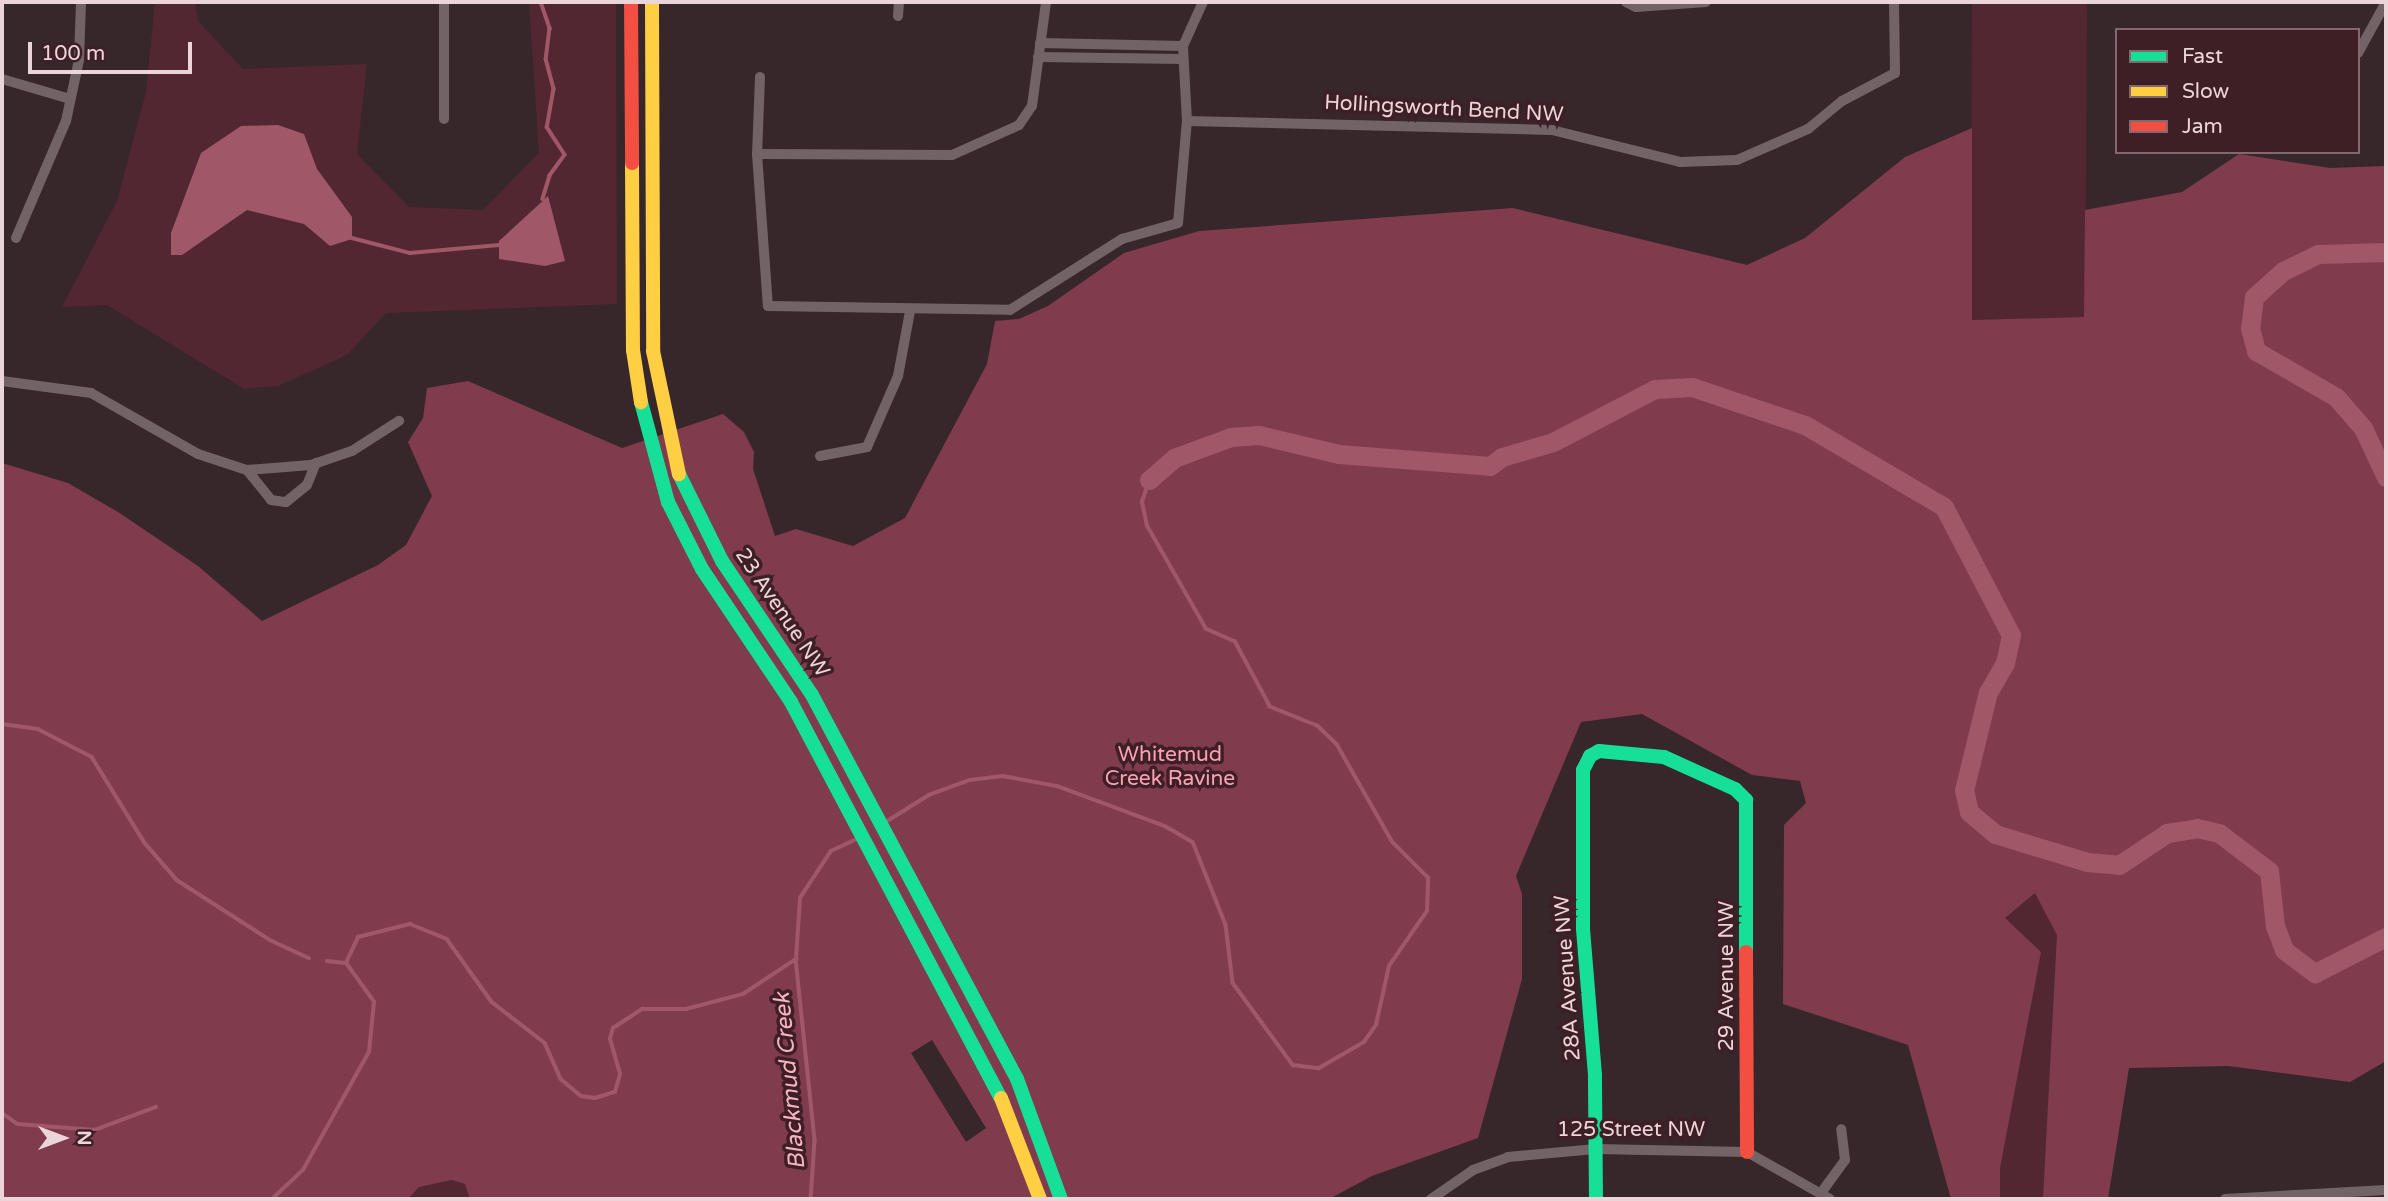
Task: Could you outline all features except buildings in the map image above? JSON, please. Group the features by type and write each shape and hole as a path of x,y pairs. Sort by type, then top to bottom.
{"main road":[{"name":"23 Avenue NW","path":"631,2 631,319 648,442 668,502 702,569 791,702 896,892 1017,1129 1040,1199"},
{"name":"23 Avenue NW","path":"652,2 653,340 667,436 686,494 722,561 812,695 862,786 910,883 1017,1079 1061,1199"},
{"name":"28A Avenue NW","path":"1596,1199 1596,1149 1583,928 1583,770 1590,755 1603,751 1654,754 1735,789 1746,800"},
{"name":"29 Avenue NW","path":"1746,800 1747,1152"}],"street":[{"path":"16,239 41,191 69,99 79,60 81,2"},
{"path":"443,2 444,119"},
{"path":"898,16 899,2"},
{"path":"757,155 952,155 1019,125 1032,106 1045,2"},
{"path":"760,77 757,155 768,306 909,311 1010,310 1122,239 1178,223 1187,121 1183,46 1203,2"},
{"path":"1626,2 1636,7 1706,2"},
{"name":"Hollingsworth Bend NW","path":"1187,121 1552,130 1680,162 1737,160 1808,129 1842,101 1895,72 1894,2"},
{"path":"2360,49 2386,2"},
{"path":"1040,43 1183,46"},
{"path":"1038,57 1183,59"},
{"path":"2,79 69,99"},
{"path":"820,456 867,447 898,376 909,311"},
{"path":"2,381 91,393 198,454 247,471 316,463 352,451 399,421"},
{"path":"247,471 266,495 286,502 307,485 316,463"},
{"path":"1825,1196 1845,1160 1840,1129"},
{"name":"125 Street NW","path":"1431,1199 1474,1170 1508,1157 1596,1149 1747,1152 1825,1196"},
{"path":"2225,1199 2249,1194 2369,1196 2386,1190"}],"shaded area":[{"path":"155,2 195,2 198,21 243,69 367,64 357,154 409,207 483,210 539,153 529,2 616,2 617,304 386,313 347,355 278,386 244,389 107,305 62,307 117,201 146,92"},
{"path":"1972,2 2087,2 2085,317 1971,320"},
{"path":"278,125 304,134 317,169 352,217 352,239 330,246 304,224 247,210 182,255 171,255 171,233 201,153 241,126"},
{"path":"548,196 565,261 545,266 499,259 499,241"},
{"path":"1967,832 2067,867 2067,1199 1967,1199"},
{"path":"452,1180 465,1184 470,1199 408,1199 419,1187"}],"green space":[{"name":"Whitemud Creek Ravine","path":"1972,128 1972,320 2084,317 2085,210 2182,192 2239,154 2330,168 2386,166 2386,1061 2350,1082 2228,1066 2129,1068 2108,1199 2043,1199 2057,935 2035,893 2005,918 2041,952 2000,1168 2000,1199 1951,1199 1908,1045 1783,1004 1784,825 1806,803 1800,781 1752,775 1642,714 1581,722 1516,876 1522,894 1522,979 1478,1138 1372,1176 1329,1199 470,1199 465,1184 452,1180 419,1187 408,1199 2,1199 2,463 68,483 118,512 198,566 262,621 378,565 406,545 432,496 408,442 423,418 427,388 468,381 622,448 723,414 744,432 754,452 753,469 775,536 796,529 853,546 905,518 987,364 995,321 1019,319 1048,306 1124,253 1199,231 1513,208 1747,265 1805,238 1905,157","holes":["932,1040 986,1128 966,1142 911,1053"]}],"waterway":[{"path":"541,2 550,28 546,59 554,89 547,127 565,155 550,176 543,199"},
{"path":"352,238 410,253 499,245"},
{"path":"2386,252 2318,254 2283,271 2254,297 2250,328 2256,351 2336,397 2363,428 2386,477"},
{"path":"1149,480 1174,458 1231,437 1259,435 1339,454 1490,466 1502,457 1553,442 1655,389 1692,387 1805,425 1944,507 2011,635 2005,663 1988,692 1964,790 1969,812 1995,834 2087,862 2119,865 2167,833 2197,828 2219,833 2269,871 2275,926 2284,950 2315,973 2386,937"},
{"path":"884,823 929,795 970,780 1003,776 1057,786 1165,826 1193,842 1226,925 1233,983 1293,1065 1319,1068 1364,1042 1376,1025 1389,966 1427,911 1428,878 1392,842 1337,745 1317,726 1270,707 1235,642 1206,629 1147,526 1142,502 1149,480"},
{"path":"2,724 38,729 92,757 145,843 177,880 270,940 309,958"},
{"path":"272,1199 303,1170 369,1052 374,1002 346,963 358,937 410,924 447,939 492,1002 545,1043 561,1079 581,1096 595,1098 615,1092 620,1074 610,1039 613,1028 642,1009 686,1009 743,994 796,959 800,898 831,851 863,836"},
{"name":"Blackmud Creek","path":"796,959 815,1141 811,1199"},
{"path":"327,961 345,963"},
{"path":"2,1113 18,1124 95,1130 156,1107"}],"traffic: fast":[{"path":"641,402 668,502 702,569 791,702 1001,1098"},
{"path":"679,474 722,561 812,695 1017,1079 1061,1199"},
{"path":"1596,1199 1595,1075 1583,928 1583,770 1590,756 1599,751 1664,757 1735,789 1746,800 1746,952"}],"traffic: slow":[{"path":"652,2 653,351 679,474"},
{"path":"632,163 633,350 641,402"},
{"path":"1001,1098 1040,1199"}],"traffic: jam":[{"path":"631,2 632,163"},
{"path":"1746,952 1747,1152"}]}
